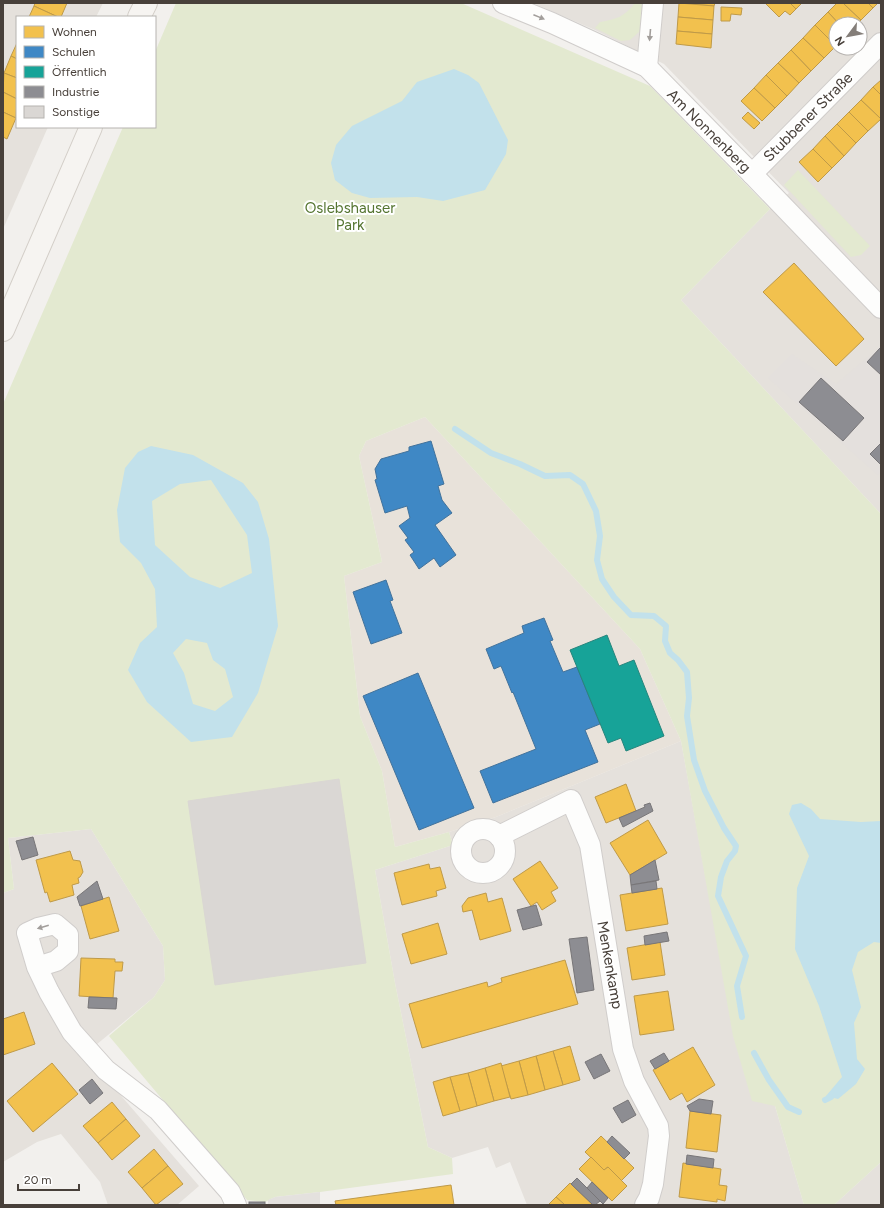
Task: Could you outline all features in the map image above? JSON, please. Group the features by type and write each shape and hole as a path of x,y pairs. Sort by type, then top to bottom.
{"main road":[{"path":"140,16 146,3"},
{"path":"3,330 91,128"}],"street":[{"name":"Am Nonnenberg","path":"503,3 552,23 647,67 881,308"},
{"path":"647,67 653,3"},
{"name":"Stubbener Straße","path":"752,174 881,43"},
{"name":"Menkenkamp","path":"499,836 570,800 590,845 623,1049 634,1081 658,1126 659,1136 653,1184 649,1198 645,1205"},
{"path":"37,966 48,992 72,1032 106,1070 158,1110 230,1192 236,1205"}],"shaded area":[{"path":"3,3 103,3 96,16 16,16 16,128 48,128 3,229"},
{"path":"533,3 881,3 881,514 681,300 770,209 789,193 664,64 595,30"},
{"path":"881,346 881,472 878,475 768,378 792,354 836,384"},
{"path":"425,417 640,649 681,741 496,817 395,847 382,771 360,716 344,576 382,562 359,456 366,441"},
{"path":"681,741 724,979 775,1106 804,1205 527,1205 510,1162 496,1168 488,1147 452,1158 428,1147 395,983 375,870 453,845 449,832 496,817"},
{"path":"91,829 163,946 165,980 154,997 85,1054 199,1186 177,1205 108,1205 100,1182 61,1134 37,1142 3,1162 3,893 14,889 8,838"},
{"path":"881,1162 881,1205 834,1205"},
{"path":"320,1192 320,1205 268,1205 268,1200 275,1197"}],"green space":[{"name":"Oslebshauser Park","path":"176,3 461,3 650,86 770,209 681,300 881,514 881,1162 834,1205 804,1205 775,1106 752,1101 733,1036 681,741 640,649 425,417 366,441 359,456 382,562 344,576 360,716 382,771 395,847 449,832 453,845 375,870 395,983 428,1147 452,1158 453,1174 275,1197 265,1202 247,1200 109,1036 154,997 165,980 163,946 91,829 8,838 14,889 3,893 3,404 123,128 156,128 156,50"},
{"path":"635,3 646,3 645,21 639,32 630,40 621,41 595,28 600,22 611,20 624,14"},
{"path":"798,170 870,246 861,255 851,257 784,185"}],"water":[{"path":"454,69 468,75 479,83 508,140 506,154 485,190 443,201 417,197 370,198 352,193 335,180 331,163 336,145 352,126 402,101 417,82"},
{"path":"151,446 193,455 243,483 258,502 269,539 278,626 258,693 232,737 191,742 147,702 128,670 140,643 157,627 155,589 141,563 120,542 117,510 125,468 138,452","holes":["211,480 247,535 252,573 220,588 190,577 155,545 152,501 180,484","186,639 207,643 213,660 225,669 233,697 215,711 193,704 184,673 173,653"]},
{"path":"801,803 811,809 820,819 861,822 881,821 881,943 874,942 858,952 852,970 861,1007 854,1023 857,1059 865,1069 856,1084 838,1099 826,1096 842,1077 819,1006 795,949 797,888 809,856 789,814 792,805"}],"building: Wohnen":[{"path":"35,3 67,3 61,16 56,16 34,6"},
{"path":"679,3 715,3 714,6"},
{"path":"679,3 714,6 713,20 678,17"},
{"path":"790,3 796,9 790,15 785,11 779,17 766,4"},
{"path":"790,3 802,3 796,9"},
{"path":"837,3 843,3 857,16 832,16 828,12"},
{"path":"843,3 868,3 873,8 865,16 857,16"},
{"path":"868,3 878,3 873,8"},
{"path":"34,6 56,16 29,16"},
{"path":"721,7 742,8 741,15 731,14 730,21 721,21"},
{"path":"828,12 832,16 828,16 828,38 815,25"},
{"path":"678,17 713,20 712,34 677,31"},
{"path":"815,25 828,38 828,54 824,58 803,38"},
{"path":"677,31 712,34 711,48 676,44"},
{"path":"803,38 824,58 811,71 791,50"},
{"path":"16,45 16,58 11,56"},
{"path":"791,50 811,71 799,83 778,63"},
{"path":"11,56 16,58 16,78 4,73"},
{"path":"778,63 799,83 787,96 766,75"},
{"path":"4,73 16,78 16,98 3,92"},
{"path":"766,75 787,96 775,108 754,88"},
{"path":"881,80 881,95 873,87"},
{"path":"873,87 881,95 881,119 861,100"},
{"path":"754,88 775,108 762,121 741,101"},
{"path":"3,92 16,98 16,118 3,112"},
{"path":"861,100 881,119 868,131 849,112"},
{"path":"3,112 16,118 7,139 3,137"},
{"path":"748,112 760,123 754,129 742,118"},
{"path":"849,112 868,131 856,143 837,124"},
{"path":"837,124 856,143 844,156 825,136"},
{"path":"825,136 844,156 832,168 813,149"},
{"path":"813,149 832,168 818,182 799,162"},
{"path":"794,263 864,339 836,366 763,292"},
{"path":"626,784 636,811 606,823 595,797"},
{"path":"648,820 667,853 630,875 610,843"},
{"path":"70,851 73,860 80,861 83,872 78,878 79,883 72,885 74,895 50,902 47,892 45,893 36,860"},
{"path":"540,861 558,888 551,892 556,901 542,910 537,902 531,906 513,879"},
{"path":"429,864 430,869 440,867 446,888 436,891 437,896 402,905 394,873"},
{"path":"662,888 668,924 626,931 620,895"},
{"path":"486,893 488,902 502,898 511,931 480,940 472,910 463,912 462,906 468,898"},
{"path":"109,897 119,931 90,939 81,906"},
{"path":"438,923 447,954 411,964 402,934"},
{"path":"660,942 665,975 632,980 627,948"},
{"path":"81,958 115,959 115,962 123,962 122,971 115,971 113,998 79,996"},
{"path":"565,960 578,1004 422,1048 409,1004 487,982 488,987 502,982 501,978"},
{"path":"668,991 674,1030 640,1035 634,996"},
{"path":"24,1012 35,1044 3,1055 3,1019"},
{"path":"570,1046 580,1080 563,1085 553,1051"},
{"path":"693,1047 715,1085 687,1102 682,1093 670,1100 653,1070"},
{"path":"553,1051 563,1085 545,1090 536,1056"},
{"path":"536,1056 545,1090 528,1095 519,1061"},
{"path":"519,1061 528,1095 511,1099 501,1066"},
{"path":"52,1063 78,1094 33,1132 7,1101"},
{"path":"501,1063 510,1097 494,1101 485,1068"},
{"path":"485,1068 494,1101 477,1106 468,1073"},
{"path":"468,1073 477,1106 460,1111 450,1077"},
{"path":"450,1077 460,1111 443,1116 433,1082"},
{"path":"112,1102 126,1119 98,1143 83,1126"},
{"path":"690,1111 721,1115 717,1152 686,1148"},
{"path":"126,1119 140,1136 112,1160 98,1143"},
{"path":"601,1136 634,1168 621,1181 608,1167 604,1170 585,1152"},
{"path":"154,1149 168,1166 142,1188 128,1172"},
{"path":"591,1157 604,1170 608,1167 627,1186 612,1201 579,1169"},
{"path":"683,1163 721,1169 719,1185 727,1186 725,1201 717,1199 717,1202 679,1197"},
{"path":"168,1166 183,1184 156,1205 142,1188"},
{"path":"570,1183 593,1205 565,1205 556,1197"},
{"path":"451,1185 454,1205 336,1205 335,1201"},
{"path":"556,1197 565,1205 548,1205"}],"building: Schulen":[{"path":"431,441 444,484 438,486 442,500 452,513 435,525 456,555 440,567 434,558 419,569 410,555 414,552 405,540 408,538 399,526 410,518 407,506 385,513 375,480 377,479 375,469 381,459 409,451 409,447"},
{"path":"386,580 393,600 390,601 402,633 371,644 353,592"},
{"path":"544,618 553,640 550,641 563,672 577,667 600,724 585,730 598,762 493,803 480,771 536,749 501,666 494,669 486,649 524,633 522,626"},
{"path":"418,673 474,808 419,830 363,696"}],"building: Öffentlich":[{"path":"607,635 619,666 634,660 664,736 626,751 621,738 608,743 570,650"}],"building: Industrie":[{"path":"880,348 881,349 881,375 867,362"},
{"path":"821,378 864,418 843,441 799,402"},
{"path":"881,443 881,465 870,454"},
{"path":"650,803 653,811 623,827 619,818 645,807 644,805"},
{"path":"33,837 38,855 22,860 16,841"},
{"path":"655,860 659,880 631,885 630,875"},
{"path":"97,881 103,899 80,906 77,897"},
{"path":"656,881 657,889 632,893 631,885"},
{"path":"536,905 542,925 523,930 517,910"},
{"path":"667,932 669,941 645,945 644,936"},
{"path":"587,937 594,990 577,993 569,939"},
{"path":"89,997 117,998 116,1009 88,1008"},
{"path":"664,1053 669,1061 655,1069 650,1061"},
{"path":"601,1054 610,1071 594,1079 585,1062"},
{"path":"92,1079 103,1093 90,1104 79,1090"},
{"path":"699,1099 713,1101 711,1114 690,1111 687,1106"},
{"path":"628,1100 636,1115 622,1123 613,1108"},
{"path":"612,1136 630,1153 624,1159 607,1142"},
{"path":"687,1155 714,1159 713,1168 686,1164"},
{"path":"577,1178 600,1201 593,1205 571,1184"},
{"path":"592,1182 608,1198 603,1204 587,1188"},
{"path":"249,1202 265,1202 265,1205 249,1205"}],"building: Sonstige":[{"path":"339,779 366,963 215,985 188,801"}],"waterway":[{"path":"455,429 491,453 520,464 545,476 570,475 583,484 596,511 600,536 597,560 602,579 614,597 631,615 654,616 666,626 665,641 670,653 678,660 687,672 689,698 687,716 694,760 705,791 724,828 736,846 735,851 727,861 721,877 718,896 746,956 737,986 742,1017"},
{"path":"754,1053 769,1080 788,1107 799,1112"},
{"path":"825,1100 831,1097"}]}
